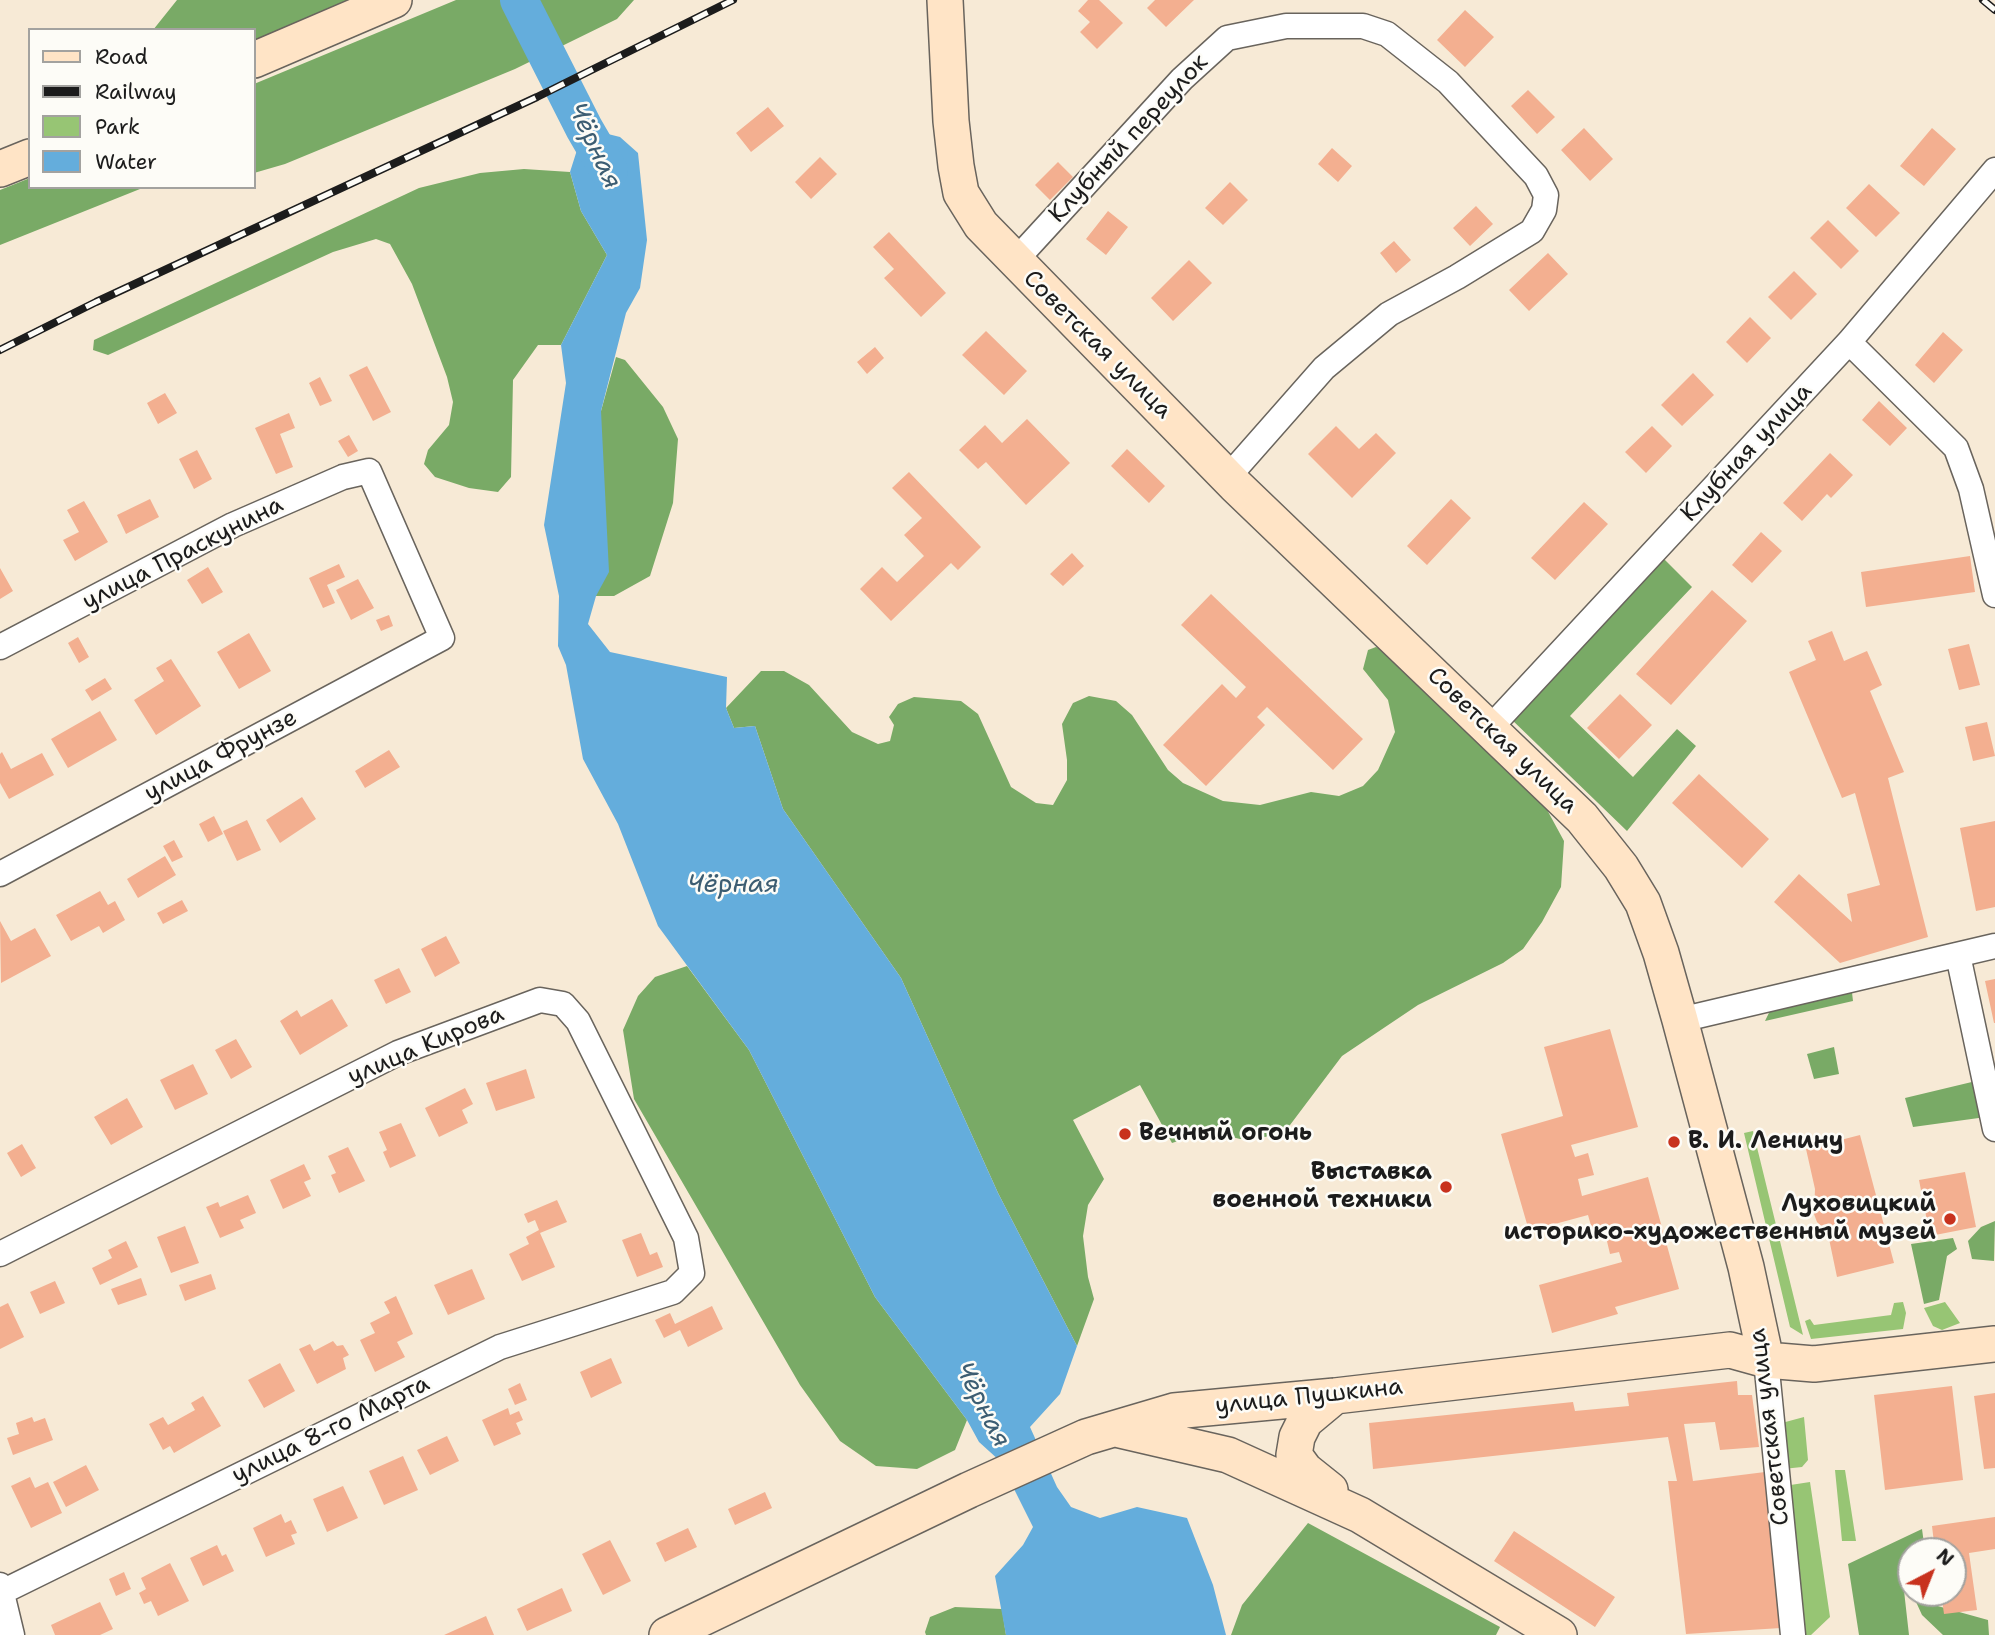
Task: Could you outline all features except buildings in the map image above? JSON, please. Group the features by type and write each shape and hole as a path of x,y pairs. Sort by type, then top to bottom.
{"main road":[{"path":"256,59 394,0"},
{"name":"Советская улица","path":"945,0 951,121 961,193 981,225 1227,477 1582,818 1621,867 1643,903 1680,1020 1746,1267 1766,1360"},
{"path":"0,169 28,158"},
{"name":"улица Пушкина","path":"667,1635 969,1490 1101,1433 1174,1411 1335,1396 1730,1350 1766,1360 1814,1364 1995,1344"},
{"path":"1335,1396 1306,1421 1297,1437 1294,1455 1305,1470 1360,1514"},
{"path":"1101,1433 1228,1455 1360,1514 1559,1635"}],"street":[{"name":"Клубный переулок","path":"1015,261 1182,79 1227,38 1286,26 1363,26 1387,34 1448,82 1536,176 1546,195 1544,210 1532,231 1389,314 1324,368 1227,477"},
{"name":"Клубная улица","path":"1490,728 1849,342 1995,170"},
{"path":"1849,342 1956,448 1971,489 1995,595"},
{"name":"улица Праскунина","path":"0,647 233,525 343,477 369,471 442,638"},
{"name":"улица Фрунзе","path":"0,874 442,638"},
{"path":"1680,1020 1995,946"},
{"path":"1958,954 1995,1129"},
{"name":"улица Кирова","path":"0,1254 398,1053 540,1000 564,1004 578,1021 686,1238 692,1273 673,1292"},
{"name":"улица 8-го Марта","path":"0,1590 500,1347 673,1292"},
{"name":"Советская улица","path":"1766,1360 1793,1635"},
{"path":"0,1590 12,1635"}],"green space":[{"path":"177,0 364,0 256,39 256,28 155,28"},
{"path":"456,0 634,0 617,19 515,69 285,164 256,172 256,83"},
{"path":"524,169 570,172 581,211 607,255 561,345 538,345 513,380 511,477 498,492 469,488 435,477 424,464 428,450 449,425 453,402 447,377 412,284 390,244 376,239 333,252 108,355 93,350 94,340 419,188 480,173"},
{"path":"28,179 28,189 140,189 0,245 0,190"},
{"path":"616,357 625,360 663,407 678,439 673,503 650,576 614,596 596,596 601,411"},
{"path":"1664,559 1692,587 1570,716 1633,777 1677,729 1696,746 1627,831 1509,717"},
{"path":"1376,647 1400,657 1539,795 1564,841 1561,887 1523,949 1503,963 1418,1005 1342,1056 1287,1129 1265,1137 1240,1139 1208,1131 1172,1143 1140,1085 1073,1120 1104,1179 1088,1205 1083,1236 1088,1277 1094,1299 1077,1346 998,1193 901,978 783,809 755,726 734,728 726,708 761,671 784,671 809,685 852,732 878,744 890,741 894,725 889,717 898,704 914,697 961,701 978,714 1011,787 1036,803 1053,805 1067,780 1062,724 1073,703 1089,696 1116,701 1132,715 1168,770 1183,783 1223,801 1260,805 1311,792 1339,796 1363,786 1378,770 1395,732 1388,700 1363,669 1368,650"},
{"path":"687,966 749,1050 875,1297 967,1420 955,1450 917,1469 876,1466 840,1441 800,1385 634,1099 623,1030 638,996 655,977"},
{"path":"1849,967 1853,1001 1765,1021 1783,984"},
{"path":"1834,1047 1839,1074 1814,1079 1807,1054"},
{"path":"1976,1081 1986,1117 1913,1127 1905,1098"},
{"path":"1753,1131 1803,1335 1790,1327 1744,1133"},
{"path":"1995,1221 1994,1261 1972,1259 1968,1241 1981,1227"},
{"path":"1953,1238 1957,1249 1947,1256 1939,1300 1924,1304 1911,1244"},
{"path":"1903,1302 1906,1313 1903,1329 1811,1339 1805,1321 1810,1319 1814,1325 1891,1315 1894,1303"},
{"path":"1945,1302 1960,1323 1942,1330 1933,1326 1924,1308"},
{"path":"1804,1417 1808,1460 1802,1467 1783,1469 1778,1424"},
{"path":"1835,1470 1845,1470 1856,1541 1842,1541"},
{"path":"1810,1482 1830,1617 1811,1635 1795,1635 1784,1486"},
{"path":"1308,1523 1500,1627 1496,1635 1231,1635 1242,1605"},
{"path":"1922,1529 1923,1537 1905,1537"},
{"path":"1897,1541 1897,1607 1906,1607 1909,1635 1859,1635 1848,1564"},
{"path":"955,1607 1002,1609 1006,1635 926,1635 930,1617"},
{"path":"1918,1607 1941,1607 1988,1620 1989,1635 1943,1635 1922,1615"}],"water":[{"name":"Чёрная","path":"584,128 620,137 638,153 647,240 640,288 626,313 601,411 609,572 596,596 588,624 610,652 727,677 726,708 734,728 755,726 783,809 901,978 998,1193 1077,1346 1060,1394 1030,1427 1057,1487 1071,1507 1100,1518 1137,1507 1187,1518 1213,1585 1226,1635 1006,1635 995,1576 1023,1545 1033,1527 1000,1461 979,1442 967,1420 875,1297 749,1050 658,926 618,824 583,759 566,665 558,646 559,596 544,525 566,383 561,345 607,255 581,211 570,172"}],"waterway":[{"name":"Чёрная","path":"519,0 609,171"}],"railway":[{"path":"0,350 96,302 537,97 733,0"},
{"path":"1983,0 1995,10"}],"place":[{"name":"Вечный огонь","path":"1125,1134"},
{"name":"В. И. Ленину","path":"1674,1142"},
{"name":"Выставка военной техники","path":"1446,1187"},
{"name":"Луховицкий историко-художественный музей","path":"1950,1219"}]}
